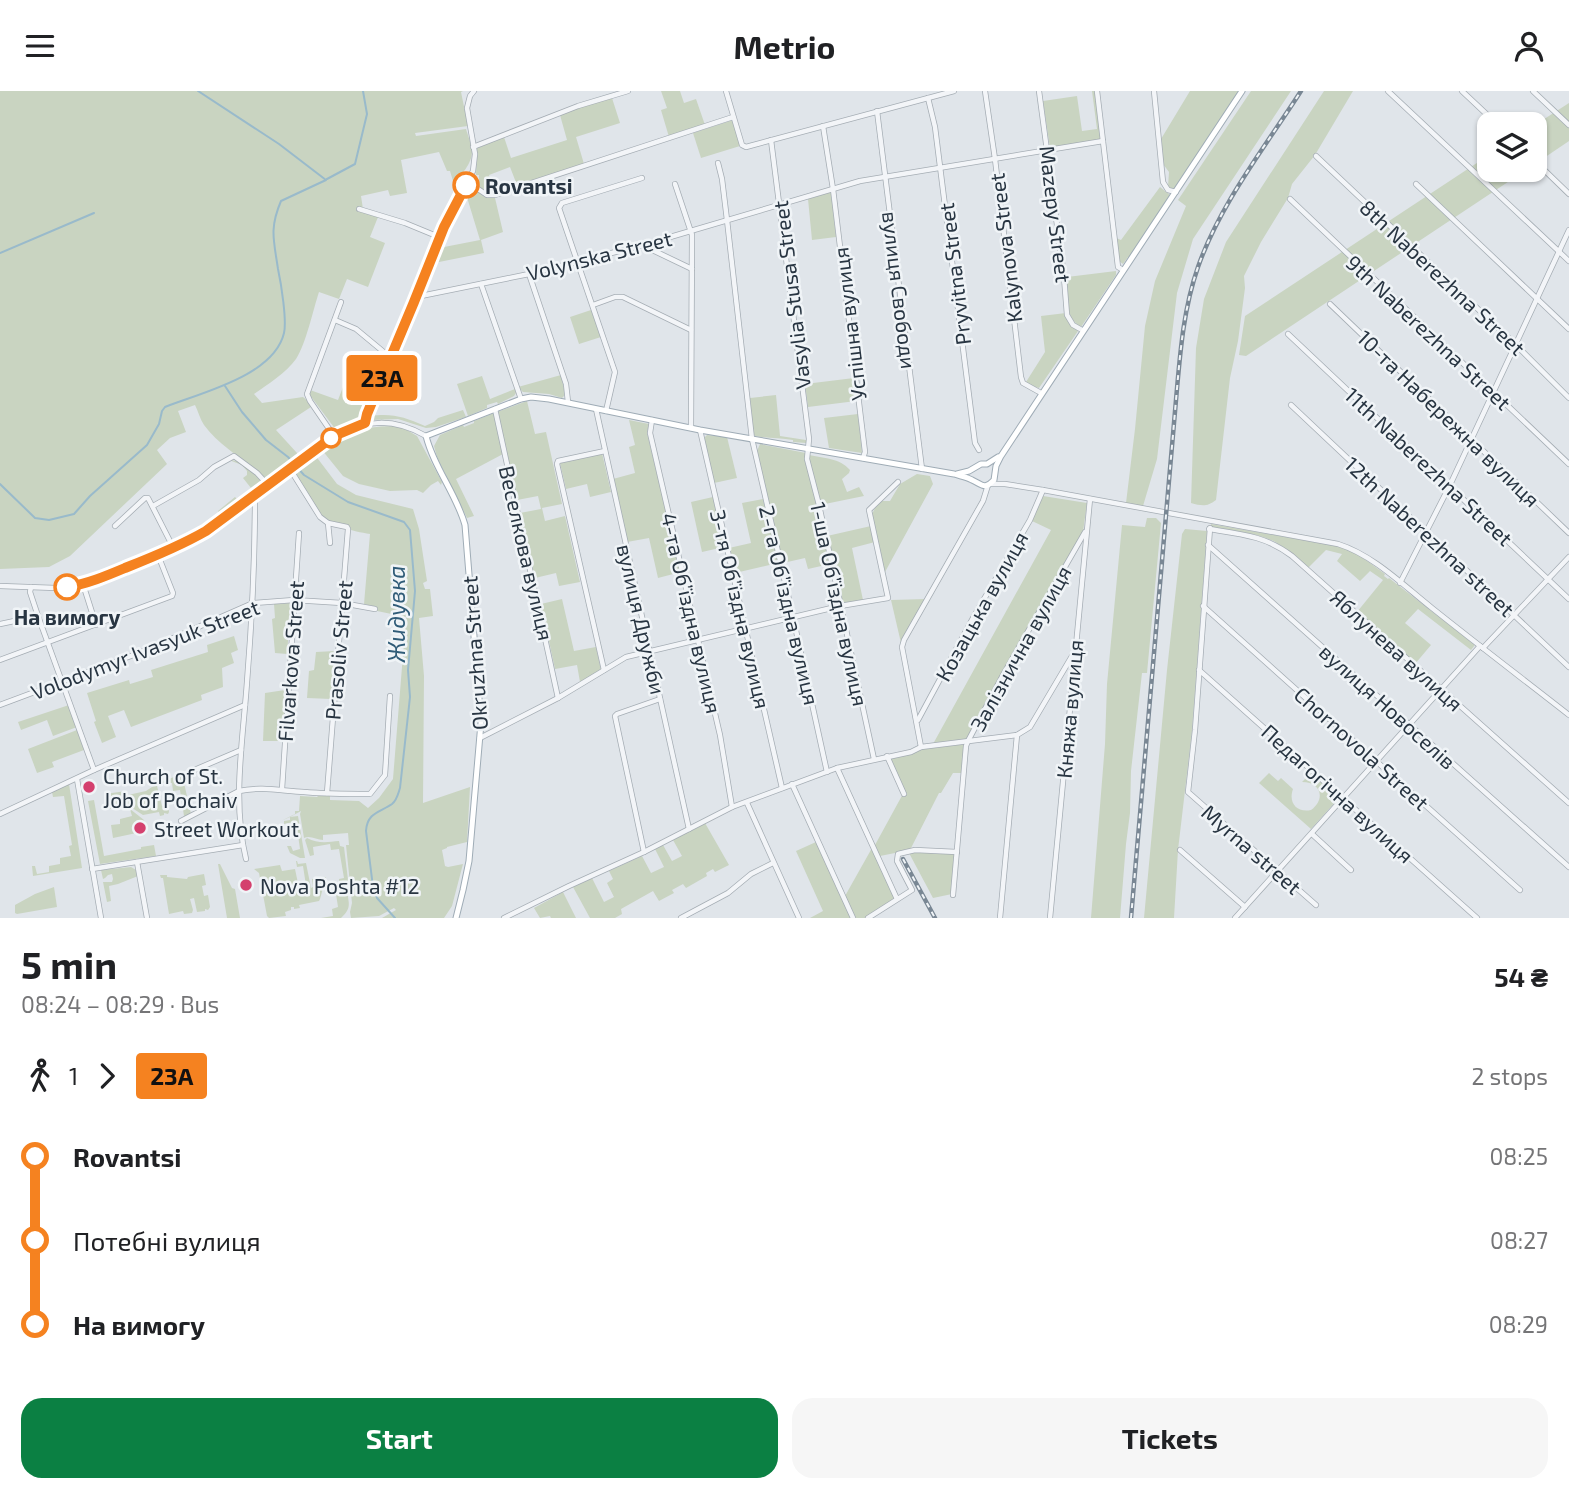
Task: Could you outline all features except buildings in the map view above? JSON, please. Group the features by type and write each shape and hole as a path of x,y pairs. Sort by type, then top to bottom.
{"main road":[{"path":"426,436 531,397 568,402 700,430 954,474 984,484 995,480 1001,456 1041,393 1242,91"},
{"name":"Okruzhna Street","path":"426,436 433,458 457,503 464,525 481,723 469,860 456,918"},
{"path":"987,464 1001,456"},
{"path":"954,474 970,471 981,464 992,466 996,473"},
{"path":"976,467 974,476 984,484"}],"street":[{"path":"365,423 439,237 473,171 475,154 467,108 473,91"},
{"path":"473,147 578,106 628,91"},
{"path":"726,91 742,145 746,147 954,91"},
{"name":"Kalynova Street","path":"985,91 1021,377 1023,383 1041,393"},
{"name":"Mazepy Street","path":"1039,91 1067,315 1073,325 1082,330"},
{"path":"1097,91 1118,267 1123,270"},
{"path":"1154,91 1163,182 1168,190 1175,192"},
{"path":"1388,91 1569,261"},
{"path":"1462,91 1484,112"},
{"path":"1533,91 1569,125"},
{"name":"Pryvitna Street","path":"928,98 941,168 975,443 979,450"},
{"name":"вулиця Свободи","path":"877,111 922,469"},
{"path":"466,185 486,195 495,195 733,117"},
{"name":"Успішна вулиця","path":"823,126 833,189 863,459"},
{"name":"Vasylia Stusa Street","path":"771,141 808,449"},
{"name":"Volynska Street","path":"416,297 528,274 643,245 886,176 1103,141"},
{"name":"8th Naberezhna Street","path":"1316,156 1569,398"},
{"name":"2-га Обʼїздна вулиця","path":"718,163 752,439 827,772"},
{"path":"1547,173 1569,194"},
{"path":"606,411 615,372 559,208 562,203 642,178"},
{"path":"675,184 691,231 691,428"},
{"path":"1416,184 1569,329"},
{"name":"9th Naberezhna Street","path":"1290,199 1569,464"},
{"path":"359,209 439,237"},
{"path":"1400,583 1450,485 1569,230"},
{"path":"643,245 692,269"},
{"path":"528,274 566,384 568,402"},
{"path":"481,284 521,399"},
{"path":"593,305 623,297 692,330"},
{"path":"334,436 307,394 341,302"},
{"name":"10-та Набережна вулиця","path":"1330,304 1569,533"},
{"path":"334,320 356,329 391,358"},
{"name":"11th Naberezhna Street","path":"1288,334 1569,599"},
{"name":"12th Naberezhna street","path":"1291,405 1569,667"},
{"name":"Веселкова вулиця","path":"495,409 558,698"},
{"name":"вулиця Дружби","path":"596,409 689,829"},
{"name":"4-та Обʼїздна вулиця","path":"652,420 650,433 720,735 732,807"},
{"path":"0,586 56,588 83,584 174,549 206,531 334,436 365,423 407,426 426,436"},
{"name":"3-тя Обʼїздна вулиця","path":"700,430 782,788"},
{"name":"1-ша Обʼїздна вулиця","path":"808,449 807,459 874,759"},
{"path":"604,670 557,464 558,461 605,451"},
{"path":"153,506 234,456 268,485"},
{"path":"291,468 315,510 328,523 330,543"},
{"path":"996,473 1005,484"},
{"path":"480,738 558,698 626,657 840,606 888,599 869,510 898,482"},
{"path":"921,747 902,647 983,501 984,484 1005,484 1043,490 1351,548 1364,555 1569,715"},
{"name":"Козацька вулиця","path":"917,721 1030,520 1043,490"},
{"path":"246,859 239,791 253,603 255,494"},
{"path":"115,526 149,498 174,549"},
{"name":"Княжа вулиця","path":"1050,918 1090,499"},
{"path":"1199,669 1210,521"},
{"name":"Prasoliv Street","path":"327,793 348,529 328,523"},
{"name":"Яблунева вулиця","path":"1209,529 1251,535 1284,550 1569,803"},
{"name":"Залізнична вулиця","path":"953,895 966,746 1003,675 1086,530"},
{"name":"Filvarkova Street","path":"282,789 299,533"},
{"name":"вулиця Новоселів","path":"1208,545 1569,867"},
{"path":"0,660 172,596 158,555"},
{"path":"1235,918 1441,689 1569,557"},
{"path":"83,584 96,625"},
{"path":"31,587 30,592 38,616 94,770"},
{"name":"Volodymyr Ivasyuk Street","path":"0,705 139,653 253,603 294,600 342,603 375,609"},
{"name":"Chornovola Street","path":"1203,605 1520,890"},
{"path":"0,624 38,616"},
{"path":"504,918 732,807 792,784 837,768 911,752 921,747 1017,735 1030,727 1074,651"},
{"name":"Myrna street","path":"1199,669 1188,792 1316,905"},
{"name":"Педагогічна вулиця","path":"1199,669 1478,918"},
{"path":"181,821 239,791 255,788 370,794 385,775 390,696"},
{"path":"643,852 615,716 660,699"},
{"path":"0,814 245,705"},
{"path":"1000,918 1017,735"},
{"path":"192,771 241,750"},
{"path":"887,756 904,794"},
{"path":"837,768 897,899"},
{"path":"77,779 101,918"},
{"path":"792,784 853,918"},
{"path":"747,803 799,918"},
{"path":"1312,834 1351,870"},
{"path":"92,869 243,845"},
{"path":"868,918 912,890 897,861 898,854 915,850 957,852"},
{"path":"1180,850 1245,907"},
{"path":"136,862 147,918"},
{"path":"681,918 728,893 751,874 773,863"}],"green space":[{"path":"0,91 463,91 461,92 468,126 415,133 416,136 466,129 472,149 468,165 453,181 439,152 401,160 407,193 390,196 388,190 361,196 363,209 358,208 358,211 378,217 370,237 385,243 368,287 347,279 339,299 319,292 300,353 282,373 254,394 262,403 303,397 308,401 311,407 276,430 297,453 297,458 267,481 211,433 195,405 178,411 186,432 170,438 157,450 167,464 70,556 49,567 0,569"},
{"path":"661,91 680,91 684,103 696,99 705,125 669,137 661,110 667,108"},
{"path":"1092,91 1095,91 1101,139 1050,148 1043,101 1077,96 1082,131 1097,129"},
{"path":"1190,91 1240,91 1174,189 1170,190 1169,172 1163,164 1161,139"},
{"path":"1251,91 1291,91 1193,239 1177,293 1157,459 1143,506 1126,503 1145,326 1155,281 1186,206 1178,200"},
{"path":"1324,91 1353,91 1315,155 1292,184 1288,198 1244,276 1245,288 1230,378 1216,500 1204,505 1191,503 1196,348 1204,299 1226,242"},
{"path":"612,98 620,123 576,137 584,164 517,185 510,167 489,175 495,193 487,194 475,186 476,181 479,181 479,175 476,175 477,147 504,137 511,158 567,140 560,115"},
{"path":"1569,103 1569,141 1547,156 1547,117"},
{"path":"733,120 740,146 701,158 693,133"},
{"path":"1477,163 1477,182 1508,182 1246,356 1239,355 1245,316"},
{"path":"1160,187 1170,195 1123,264 1119,261 1116,238 1121,240"},
{"path":"478,191 486,197 495,198 503,232 481,240 484,253 434,263 439,248 480,240 466,194"},
{"path":"831,192 836,237 812,240 808,199"},
{"path":"1116,271 1116,275 1081,327 1075,323 1069,312 1067,277"},
{"path":"591,310 601,337 579,344 570,317"},
{"path":"1066,313 1069,323 1078,331 1039,388 1035,387 1026,382 1045,352 1041,316"},
{"path":"561,375 565,394 562,398 523,392 518,387"},
{"path":"482,376 490,399 515,389 516,393 498,404 487,405 487,408 468,416 457,384"},
{"path":"854,378 856,401 808,407 805,384"},
{"path":"343,387 371,398 363,416 336,430 309,394 310,390 338,400"},
{"path":"776,395 780,436 806,440 806,443 753,434 750,398"},
{"path":"527,401 535,434 546,432 562,504 542,508 545,521 565,516 580,582 559,586 556,573 535,578 520,513 541,509 538,496 517,500 497,412"},
{"path":"463,410 466,417 426,428 398,419 372,420 370,416 398,417 425,426 438,418"},
{"path":"494,413 503,454 456,479 474,516 467,518 434,446 440,435"},
{"path":"858,414 862,453 829,448 824,418"},
{"path":"629,420 649,424 647,433 681,572 658,578 649,538 627,542 613,479 635,473 629,447 635,445"},
{"path":"393,426 417,436 442,482 441,485 438,481 423,493 417,490 390,491 359,484 343,476 322,450 355,431"},
{"path":"707,435 727,437 737,478 714,483 704,438"},
{"path":"760,444 806,453 830,564 808,569 805,558 783,563 757,451"},
{"path":"602,453 611,492 590,497 587,484 566,489 560,463"},
{"path":"315,455 337,484 356,495 413,509 427,581 423,583 425,589 430,589 433,616 419,618 424,676 423,803 470,787 467,842 442,850 445,866 463,864 452,906 444,918 382,918 396,910 394,908 379,916 351,918 346,845 349,845 348,833 323,835 323,840 304,838 301,811 281,821 299,811 300,796 330,795 330,800 359,801 368,808 393,779 406,617 377,611 377,607 364,604 370,534 336,525 324,518 315,508 294,470"},
{"path":"809,455 831,459 846,466 850,470 842,479 847,492 859,487 864,496 820,505"},
{"path":"229,460 244,465 263,484 205,527 174,546 173,543 251,488 243,478 247,471 242,465"},
{"path":"917,474 930,476 933,484 885,572 872,514 881,501 890,501 900,484"},
{"path":"1043,496 1087,503 1083,532 967,740 933,744 1051,530 1032,521"},
{"path":"713,497 724,547 702,552 691,502"},
{"path":"763,499 778,563 735,573 729,548 751,543 742,503"},
{"path":"1147,518 1156,518 1161,523 1147,673 1142,673 1131,771 1130,813 1120,918 1091,918 1107,684 1122,525 1145,527"},
{"path":"1211,524 1350,550 1475,645 1471,650 1418,609 1405,623 1431,645 1415,664 1357,612 1383,580 1370,571 1360,581 1337,561 1342,554 1326,550 1308,568 1269,539 1211,528"},
{"path":"871,526 875,542 852,548 863,600 841,604 827,536"},
{"path":"1185,529 1207,531 1174,918 1144,918 1167,670 1182,534"},
{"path":"562,599 574,651 596,647 601,670 580,682 577,665 555,669 541,604"},
{"path":"926,599 901,643 891,600"},
{"path":"291,603 287,654 275,653 272,619 275,618 274,604"},
{"path":"234,636 238,650 231,653 234,663 222,668 223,687 201,695 202,700 131,727 124,710 108,716 116,737 102,743 87,693 129,680 130,684 153,677 151,670 208,652 207,645"},
{"path":"335,651 331,699 307,698 309,671 314,670 316,652"},
{"path":"285,690 283,741 263,741 265,693"},
{"path":"69,705 77,727 53,736 47,720 21,730 18,722"},
{"path":"77,730 84,750 52,762 54,767 37,773 28,749"},
{"path":"965,744 962,773 953,773 939,793 910,850 880,856 875,845 904,792 890,758 921,749"},
{"path":"1269,773 1278,781 1281,778 1293,789 1293,803 1302,810 1311,810 1319,801 1317,788 1302,782 1311,773 1338,799 1311,829 1259,783"},
{"path":"182,774 191,814 184,816 180,790 173,791 172,783 157,786 162,806 168,804 168,814 160,816 159,812 143,815 129,806 108,807 105,794 126,791 128,795 146,791 158,783"},
{"path":"69,784 82,868 33,876 32,866 35,866 37,874 49,872 49,866 60,864 60,858 71,856 69,846 72,845 64,796 53,797 52,792"},
{"path":"94,800 104,856 154,845 156,856 100,864 88,801"},
{"path":"130,809 144,820 146,831 113,838 111,825 120,824 120,819 132,816"},
{"path":"298,816 305,858 290,853 287,846 291,846 293,851 300,849 293,822 284,824 290,817"},
{"path":"705,823 729,865 715,872 713,869 706,873 707,876 686,888 683,884 672,890 674,893 659,901 653,891 621,909 622,914 615,918 590,918 573,887 592,878 604,902 614,897 607,883 613,879 609,871 642,856 651,873 664,867 655,849 663,845 672,861 682,856 673,840"},
{"path":"307,838 319,842 339,841 340,846 344,847 349,905 341,918 321,918 333,916 332,909 338,907 336,894 341,893 339,879 344,878 339,849 331,850 330,844 313,847 314,855 310,856 305,840"},
{"path":"816,842 851,918 810,918 823,911 796,851"},
{"path":"872,848 895,898 865,918 855,918 845,896"},
{"path":"909,853 955,854 952,894 933,898"},
{"path":"296,861 298,864 306,863 311,888 312,879 326,877 320,899 299,905 300,908 291,907 291,910 285,912 286,916 269,918 259,873 254,869 280,865 282,871 295,869 300,893 307,892 303,866 297,867"},
{"path":"218,864 235,889 240,918 227,918"},
{"path":"131,867 136,870 138,876 109,886 111,901 107,902 103,882 112,882 113,879 112,874 103,879 101,870"},
{"path":"204,874 206,885 202,886 204,896 208,895 208,910 197,912 194,898 190,899 192,913 184,914 183,911 169,914 163,878 160,875 187,879"},
{"path":"54,887 57,907 15,913 15,905"},
{"path":"563,892 576,918 540,918 534,908"}],"waterway":[{"path":"0,484 35,518 49,520 74,514 147,445 165,407 234,381 266,361 277,348 284,333 285,319 275,251 277,211 281,201 326,180 279,144 198,91"},
{"path":"327,179 355,164 367,114 363,91"},
{"path":"0,253 94,213"},
{"name":"Жидувка","path":"225,386 242,412 266,440 288,457 304,475 348,502 404,522 410,530 415,591 408,670 410,697 400,788 394,802 372,816 366,831 373,887 377,898 395,918"}],"railway":[{"path":"1131,918 1179,366 1189,300 1198,267 1218,221 1244,176 1301,91"},
{"path":"903,859 935,918"}],"bus line":[{"name":"23А","path":"67,587 117,572 188,542 334,436 365,423 439,237 466,185"}],"place":[{"name":"Rovantsi","path":"466,185"},
{"name":"На вимогу","path":"67,587"},
{"name":"Church of St. Job of Pochaiv","path":"89,787"},
{"name":"Street Workout","path":"140,828"},
{"name":"Nova Poshta #12","path":"246,885"}]}
